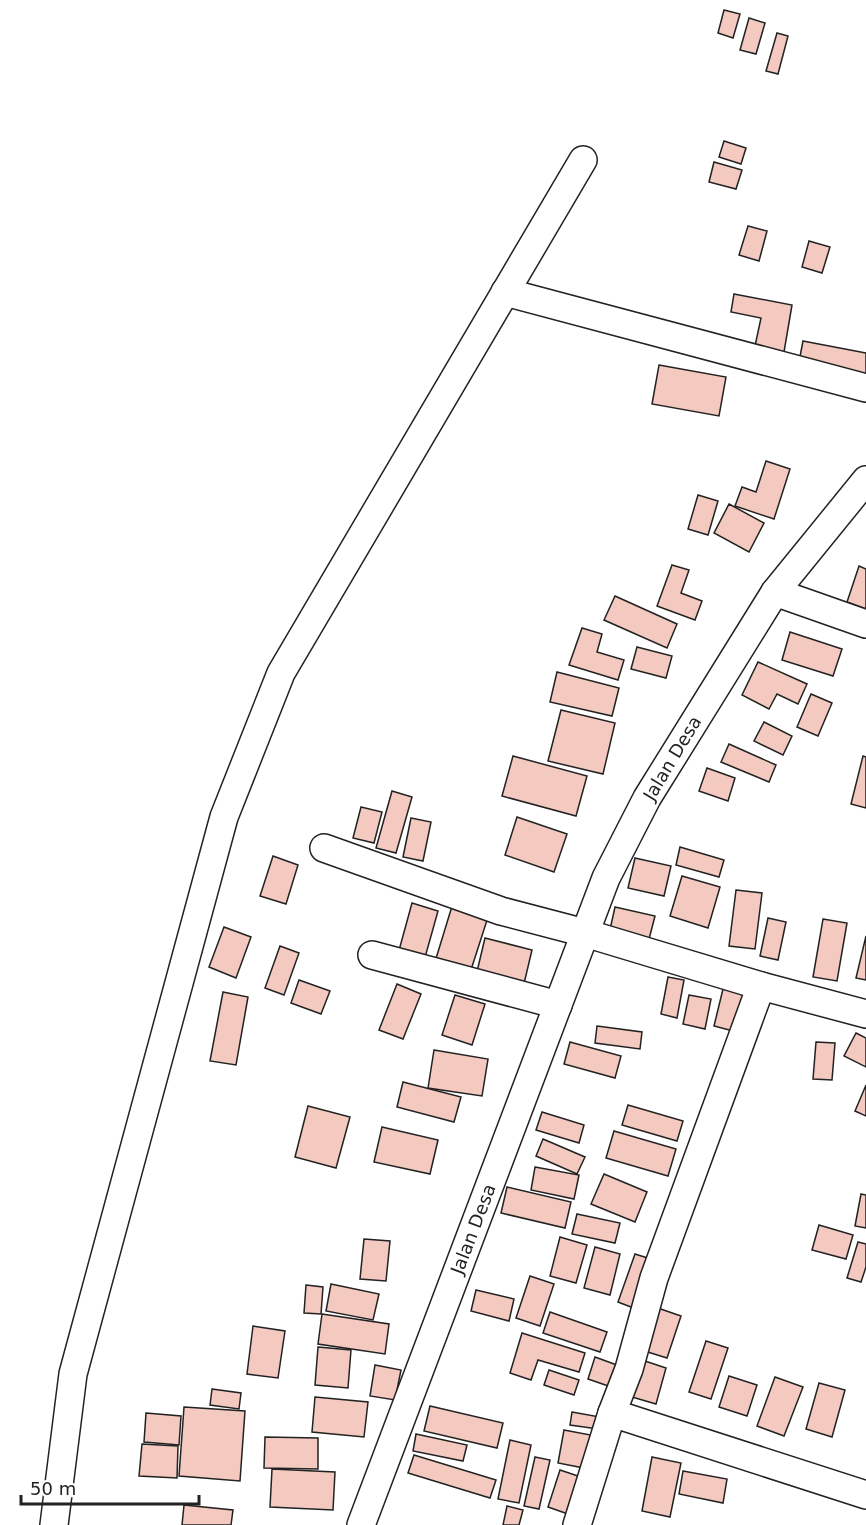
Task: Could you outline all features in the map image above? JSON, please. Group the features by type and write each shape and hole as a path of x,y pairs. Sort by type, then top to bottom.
{"street":[{"path":"54,1525 73,1374 224,818 281,673 583,160"},
{"path":"505,292 866,388"},
{"name":"Jalan Desa","path":"361,1525 558,1005 568,929 606,878 647,798 775,592 866,480"},
{"path":"775,592 866,624"},
{"path":"324,848 501,911 866,1014"},
{"path":"372,955 558,1005"},
{"path":"577,1525 612,1413 629,1370 654,1278 761,986"},
{"path":"612,1413 866,1495"}],"building":[{"path":"724,10 740,14 733,38 718,33"},
{"path":"749,18 765,23 756,54 740,50"},
{"path":"777,33 788,36 778,74 766,71"},
{"path":"724,141 746,148 741,164 719,157"},
{"path":"714,162 742,170 736,189 709,182"},
{"path":"748,226 767,231 759,261 739,255"},
{"path":"809,241 830,247 822,273 802,267"},
{"path":"734,294 792,305 784,352 755,346 761,318 731,312"},
{"path":"803,341 866,353 866,379 798,367"},
{"path":"659,365 726,377 719,416 652,404"},
{"path":"766,461 790,469 774,519 735,506 742,487 756,492"},
{"path":"698,495 718,501 708,535 688,529"},
{"path":"729,504 764,523 749,552 714,533"},
{"path":"672,565 689,570 681,593 702,601 695,620 657,606"},
{"path":"859,566 866,569 866,609 847,602"},
{"path":"615,596 677,624 667,648 604,620"},
{"path":"582,628 602,634 597,652 624,660 618,680 569,665"},
{"path":"790,632 842,649 833,676 782,660"},
{"path":"637,647 672,656 666,678 631,669"},
{"path":"758,662 807,684 798,704 777,694 769,709 742,695"},
{"path":"557,672 619,688 612,716 550,702"},
{"path":"811,694 832,703 818,736 797,727"},
{"path":"561,710 615,723 603,774 548,761"},
{"path":"764,722 792,736 783,755 754,741"},
{"path":"729,744 776,765 769,782 721,762"},
{"path":"513,756 587,776 576,816 502,796"},
{"path":"863,756 866,757 866,808 851,804"},
{"path":"707,768 735,778 728,801 699,791"},
{"path":"392,791 412,797 396,853 376,848"},
{"path":"361,807 382,812 374,843 353,838"},
{"path":"517,817 567,834 554,872 505,855"},
{"path":"411,818 431,822 423,861 403,857"},
{"path":"680,847 724,860 719,877 676,865"},
{"path":"273,856 298,865 286,904 260,896"},
{"path":"635,858 671,866 664,896 628,888"},
{"path":"682,876 720,887 708,928 670,916"},
{"path":"736,890 762,893 755,949 729,946"},
{"path":"412,903 438,911 424,961 398,954"},
{"path":"453,903 489,914 469,976 434,965"},
{"path":"615,907 655,916 648,943 609,934"},
{"path":"768,918 786,922 778,960 760,956"},
{"path":"823,919 847,923 837,981 813,977"},
{"path":"224,927 251,937 236,978 209,967"},
{"path":"866,936 866,980 856,978"},
{"path":"485,938 532,950 522,992 475,980"},
{"path":"280,946 299,953 284,995 265,988"},
{"path":"668,977 684,980 677,1018 661,1014"},
{"path":"299,980 330,991 321,1014 291,1003"},
{"path":"397,984 421,994 403,1039 379,1030"},
{"path":"723,989 747,994 737,1032 714,1026"},
{"path":"223,992 248,997 236,1065 210,1061"},
{"path":"455,995 485,1004 472,1045 442,1035"},
{"path":"689,995 711,999 705,1029 683,1024"},
{"path":"597,1026 642,1032 640,1049 595,1043"},
{"path":"856,1033 866,1038 866,1067 844,1056"},
{"path":"570,1042 621,1056 615,1078 564,1064"},
{"path":"816,1042 835,1043 832,1080 813,1079"},
{"path":"434,1050 488,1059 482,1096 428,1088"},
{"path":"403,1082 461,1097 454,1122 397,1107"},
{"path":"866,1085 866,1116 855,1111"},
{"path":"628,1105 683,1121 677,1141 622,1125"},
{"path":"308,1106 350,1117 336,1168 295,1157"},
{"path":"542,1112 584,1125 579,1143 536,1130"},
{"path":"382,1127 438,1140 430,1174 374,1162"},
{"path":"614,1131 676,1149 668,1176 606,1158"},
{"path":"543,1139 585,1157 577,1174 536,1156"},
{"path":"535,1167 579,1175 574,1199 531,1190"},
{"path":"604,1174 647,1192 635,1222 591,1204"},
{"path":"507,1187 571,1202 565,1228 501,1213"},
{"path":"861,1194 866,1195 866,1228 855,1226"},
{"path":"577,1214 620,1223 615,1243 572,1234"},
{"path":"819,1225 853,1235 846,1259 812,1250"},
{"path":"560,1237 587,1245 576,1283 550,1276"},
{"path":"364,1239 390,1241 386,1281 360,1279"},
{"path":"858,1242 866,1244 866,1267 861,1282 847,1278"},
{"path":"595,1247 620,1254 610,1295 584,1288"},
{"path":"635,1254 654,1260 636,1309 618,1302"},
{"path":"530,1276 554,1284 540,1326 516,1318"},
{"path":"331,1284 379,1294 373,1320 326,1311"},
{"path":"306,1285 323,1287 321,1314 304,1313"},
{"path":"476,1290 514,1299 509,1321 471,1311"},
{"path":"652,1306 681,1316 667,1358 638,1349"},
{"path":"550,1312 607,1332 600,1352 543,1333"},
{"path":"322,1314 389,1324 385,1354 318,1344"},
{"path":"253,1326 285,1331 278,1378 247,1374"},
{"path":"522,1333 585,1353 579,1372 538,1360 531,1380 510,1373"},
{"path":"706,1341 728,1348 711,1399 689,1392"},
{"path":"318,1347 351,1350 348,1388 315,1385"},
{"path":"595,1357 625,1368 617,1389 588,1379"},
{"path":"642,1360 666,1368 656,1404 632,1397"},
{"path":"375,1365 401,1370 395,1400 370,1396"},
{"path":"549,1370 579,1380 574,1395 544,1385"},
{"path":"729,1376 757,1385 747,1416 719,1407"},
{"path":"775,1377 803,1387 784,1436 757,1426"},
{"path":"819,1383 845,1390 832,1437 806,1429"},
{"path":"212,1389 241,1393 239,1409 210,1405"},
{"path":"315,1397 368,1402 364,1437 312,1432"},
{"path":"430,1406 503,1423 497,1448 424,1431"},
{"path":"184,1407 245,1411 240,1481 179,1476"},
{"path":"572,1412 600,1417 598,1429 570,1425"},
{"path":"146,1413 181,1416 179,1445 144,1442"},
{"path":"564,1430 596,1436 589,1469 558,1463"},
{"path":"416,1434 467,1445 463,1461 413,1451"},
{"path":"265,1437 318,1438 318,1469 264,1468"},
{"path":"510,1440 531,1445 519,1503 498,1499"},
{"path":"142,1444 178,1446 177,1478 139,1476"},
{"path":"414,1455 496,1480 490,1498 408,1473"},
{"path":"535,1457 550,1460 539,1509 524,1506"},
{"path":"652,1457 681,1463 670,1517 642,1511"},
{"path":"272,1469 335,1472 333,1510 270,1507"},
{"path":"560,1470 581,1477 568,1514 548,1507"},
{"path":"683,1471 727,1479 723,1503 679,1494"},
{"path":"184,1505 233,1510 231,1525 182,1525"},
{"path":"507,1506 523,1510 519,1525 503,1525"}]}
